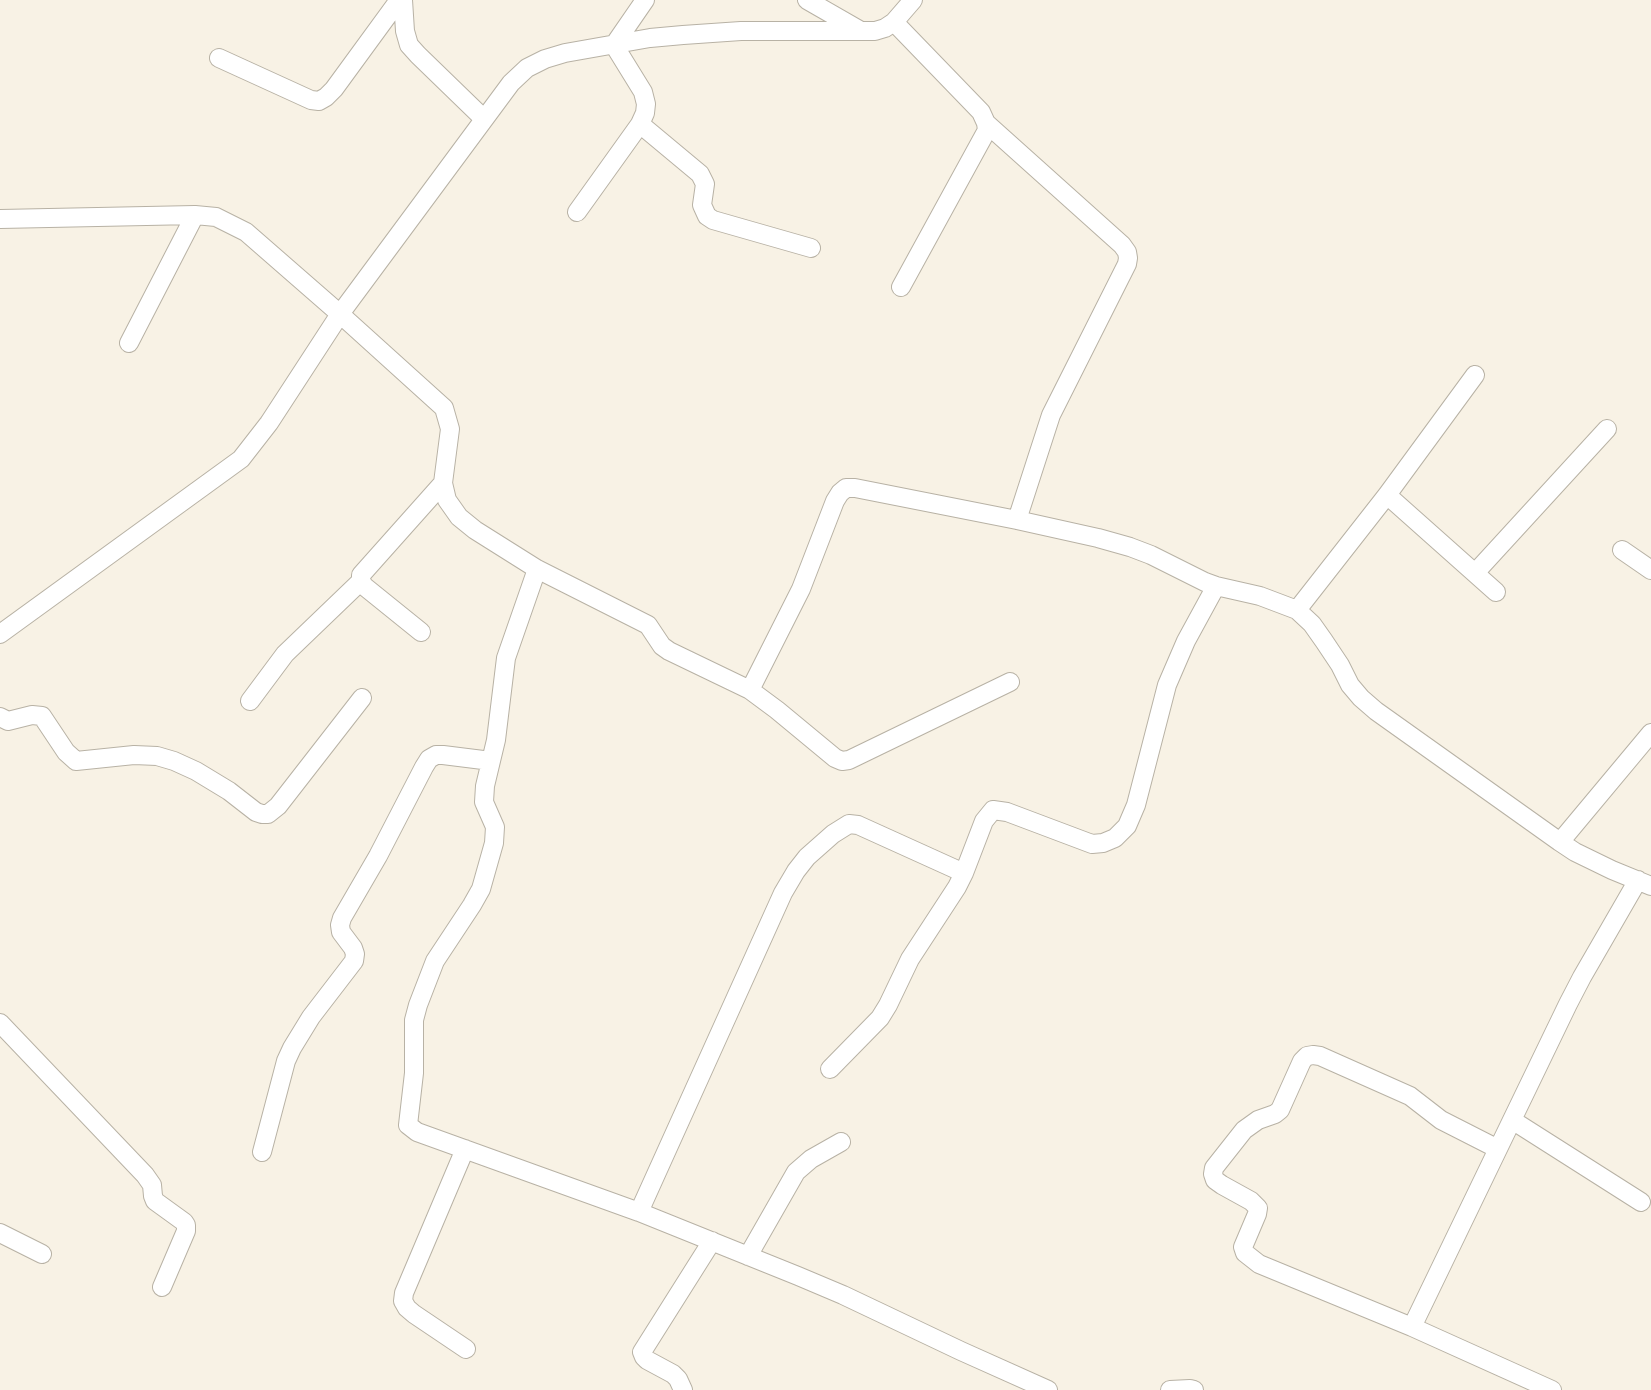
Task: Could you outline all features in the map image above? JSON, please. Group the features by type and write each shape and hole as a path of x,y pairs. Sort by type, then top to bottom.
{"street":[{"path":"219,58 311,100 320,101 334,89 399,0"},
{"path":"403,0 405,32 409,45 484,119"},
{"path":"614,45 645,0"},
{"path":"807,0 862,31"},
{"path":"0,634 241,459 269,423 340,314 511,83 527,68 545,59 565,53 650,38 720,32 875,31 885,28 894,22 913,0"},
{"path":"894,22 981,112 986,123 987,130 902,287"},
{"path":"577,212 640,124 645,112 645,99 614,45"},
{"path":"986,123 1122,245 1127,252 1128,258 1127,264 1051,415 1017,520"},
{"path":"640,124 700,174 705,184 702,205 707,216 713,220 811,248"},
{"path":"129,343 194,215"},
{"path":"0,219 194,215 216,217 246,232 444,408 450,429 443,482 447,500 459,517 475,530 537,569 640,620 652,629 662,646 669,651 750,690 777,710 835,758 842,761 856,756 1010,682"},
{"path":"1297,610 1386,495 1475,375"},
{"path":"1475,574 1607,429"},
{"path":"421,632 364,586 361,581 361,575 443,482"},
{"path":"750,690 793,609 835,501 840,492 846,488 855,488 1017,520 1098,538 1130,547 1150,555 1194,578 1216,586 1260,596 1297,610 1312,624 1340,665 1350,685 1361,698 1376,711 1560,842 1605,867 1645,883 1582,977 1412,1327"},
{"path":"1386,495 1496,592"},
{"path":"1622,550 1651,570"},
{"path":"537,569 506,658 496,740 485,786 484,802 496,835 484,880 477,897 435,961 423,989 414,1020 414,1073 408,1125 417,1132 639,1212 843,1295 961,1352 1048,1390"},
{"path":"250,701 288,650 361,581"},
{"path":"830,1069 880,1018 888,1005 910,959 946,904 964,873 984,821 993,810 1007,812 1092,844 1103,843 1115,838 1127,826 1136,805 1167,685 1186,641 1216,586"},
{"path":"0,716 8,721 32,716 42,716 66,752 76,761 82,762 134,755 156,756 174,761 196,771 229,791 256,812 268,814 278,806 362,698"},
{"path":"1560,842 1651,733"},
{"path":"262,1152 286,1061 292,1048 312,1017 354,961 356,954 340,932 342,918 378,856 424,767 429,759 436,755 491,761"},
{"path":"639,1212 717,1036 783,893 796,871 807,857 833,834 849,824 858,825 964,873"},
{"path":"0,1023 146,1175 152,1185 155,1201 186,1225 186,1231 162,1287"},
{"path":"1498,1149 1441,1120 1410,1096 1320,1056 1312,1055 1307,1056 1302,1061 1280,1110 1275,1114 1258,1120 1244,1130 1214,1168 1212,1174 1215,1180 1251,1201 1258,1208 1257,1214 1243,1247 1245,1253 1259,1264 1412,1327 1552,1390"},
{"path":"1512,1120 1641,1202"},
{"path":"748,1256 796,1172 811,1159 841,1142"},
{"path":"465,1149 404,1293 403,1301 407,1308 414,1314 466,1349"},
{"path":"0,1233 42,1254"},
{"path":"682,1390 678,1379 673,1374 648,1360 644,1357 642,1352 712,1241"},
{"path":"1170,1390 1190,1388 1194,1390"}]}
